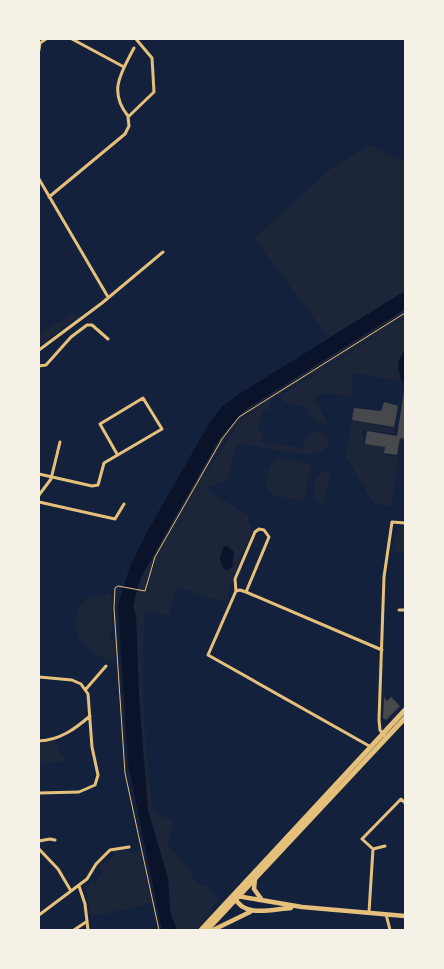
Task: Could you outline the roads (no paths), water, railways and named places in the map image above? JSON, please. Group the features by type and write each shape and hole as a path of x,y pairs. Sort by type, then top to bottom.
{"main road":[{"path":"207,930 384,736 405,710"},
{"path":"384,736 405,718"},
{"path":"201,930 255,878 373,748"},
{"path":"255,878 255,893 262,900 268,902"},
{"path":"236,897 302,907 405,915"},
{"path":"236,897 244,910 302,907"},
{"path":"213,930 239,916 257,910"}],"street":[{"path":"39,50 40,44 46,39"},
{"path":"72,39 124,67"},
{"path":"128,117 155,89 152,58 136,39"},
{"path":"50,197 126,134 129,126 128,117 121,108 118,80 134,48"},
{"path":"39,179 108,297"},
{"path":"39,350 163,252"},
{"path":"39,366 46,365 71,337 87,325 92,325 108,339"},
{"path":"39,474 97,486 104,463 162,429 143,398 100,424 118,454"},
{"path":"39,495 52,477 60,442"},
{"path":"39,502 115,519 124,504"},
{"path":"384,736 379,720 384,577 392,522 405,523"},
{"path":"246,592 269,537 264,530 260,529 255,532 235,579 236,591 208,655 373,748"},
{"path":"236,591 246,592 382,650"},
{"path":"399,610 405,610"},
{"path":"86,689 106,666"},
{"path":"39,677 68,678 78,682 86,689 90,699 93,753 98,775 96,783 83,792 39,793"},
{"path":"39,741 70,732 90,716"},
{"path":"373,849 362,839 401,798 405,803"},
{"path":"39,842 50,839 56,840"},
{"path":"373,849 385,846"},
{"path":"39,915 87,879 96,864 110,850 129,847"},
{"path":"39,849 58,869 71,891"},
{"path":"369,912 373,849"},
{"path":"79,886 85,904 88,930"},
{"path":"386,913 390,930"},
{"path":"74,930 86,922"}]}
